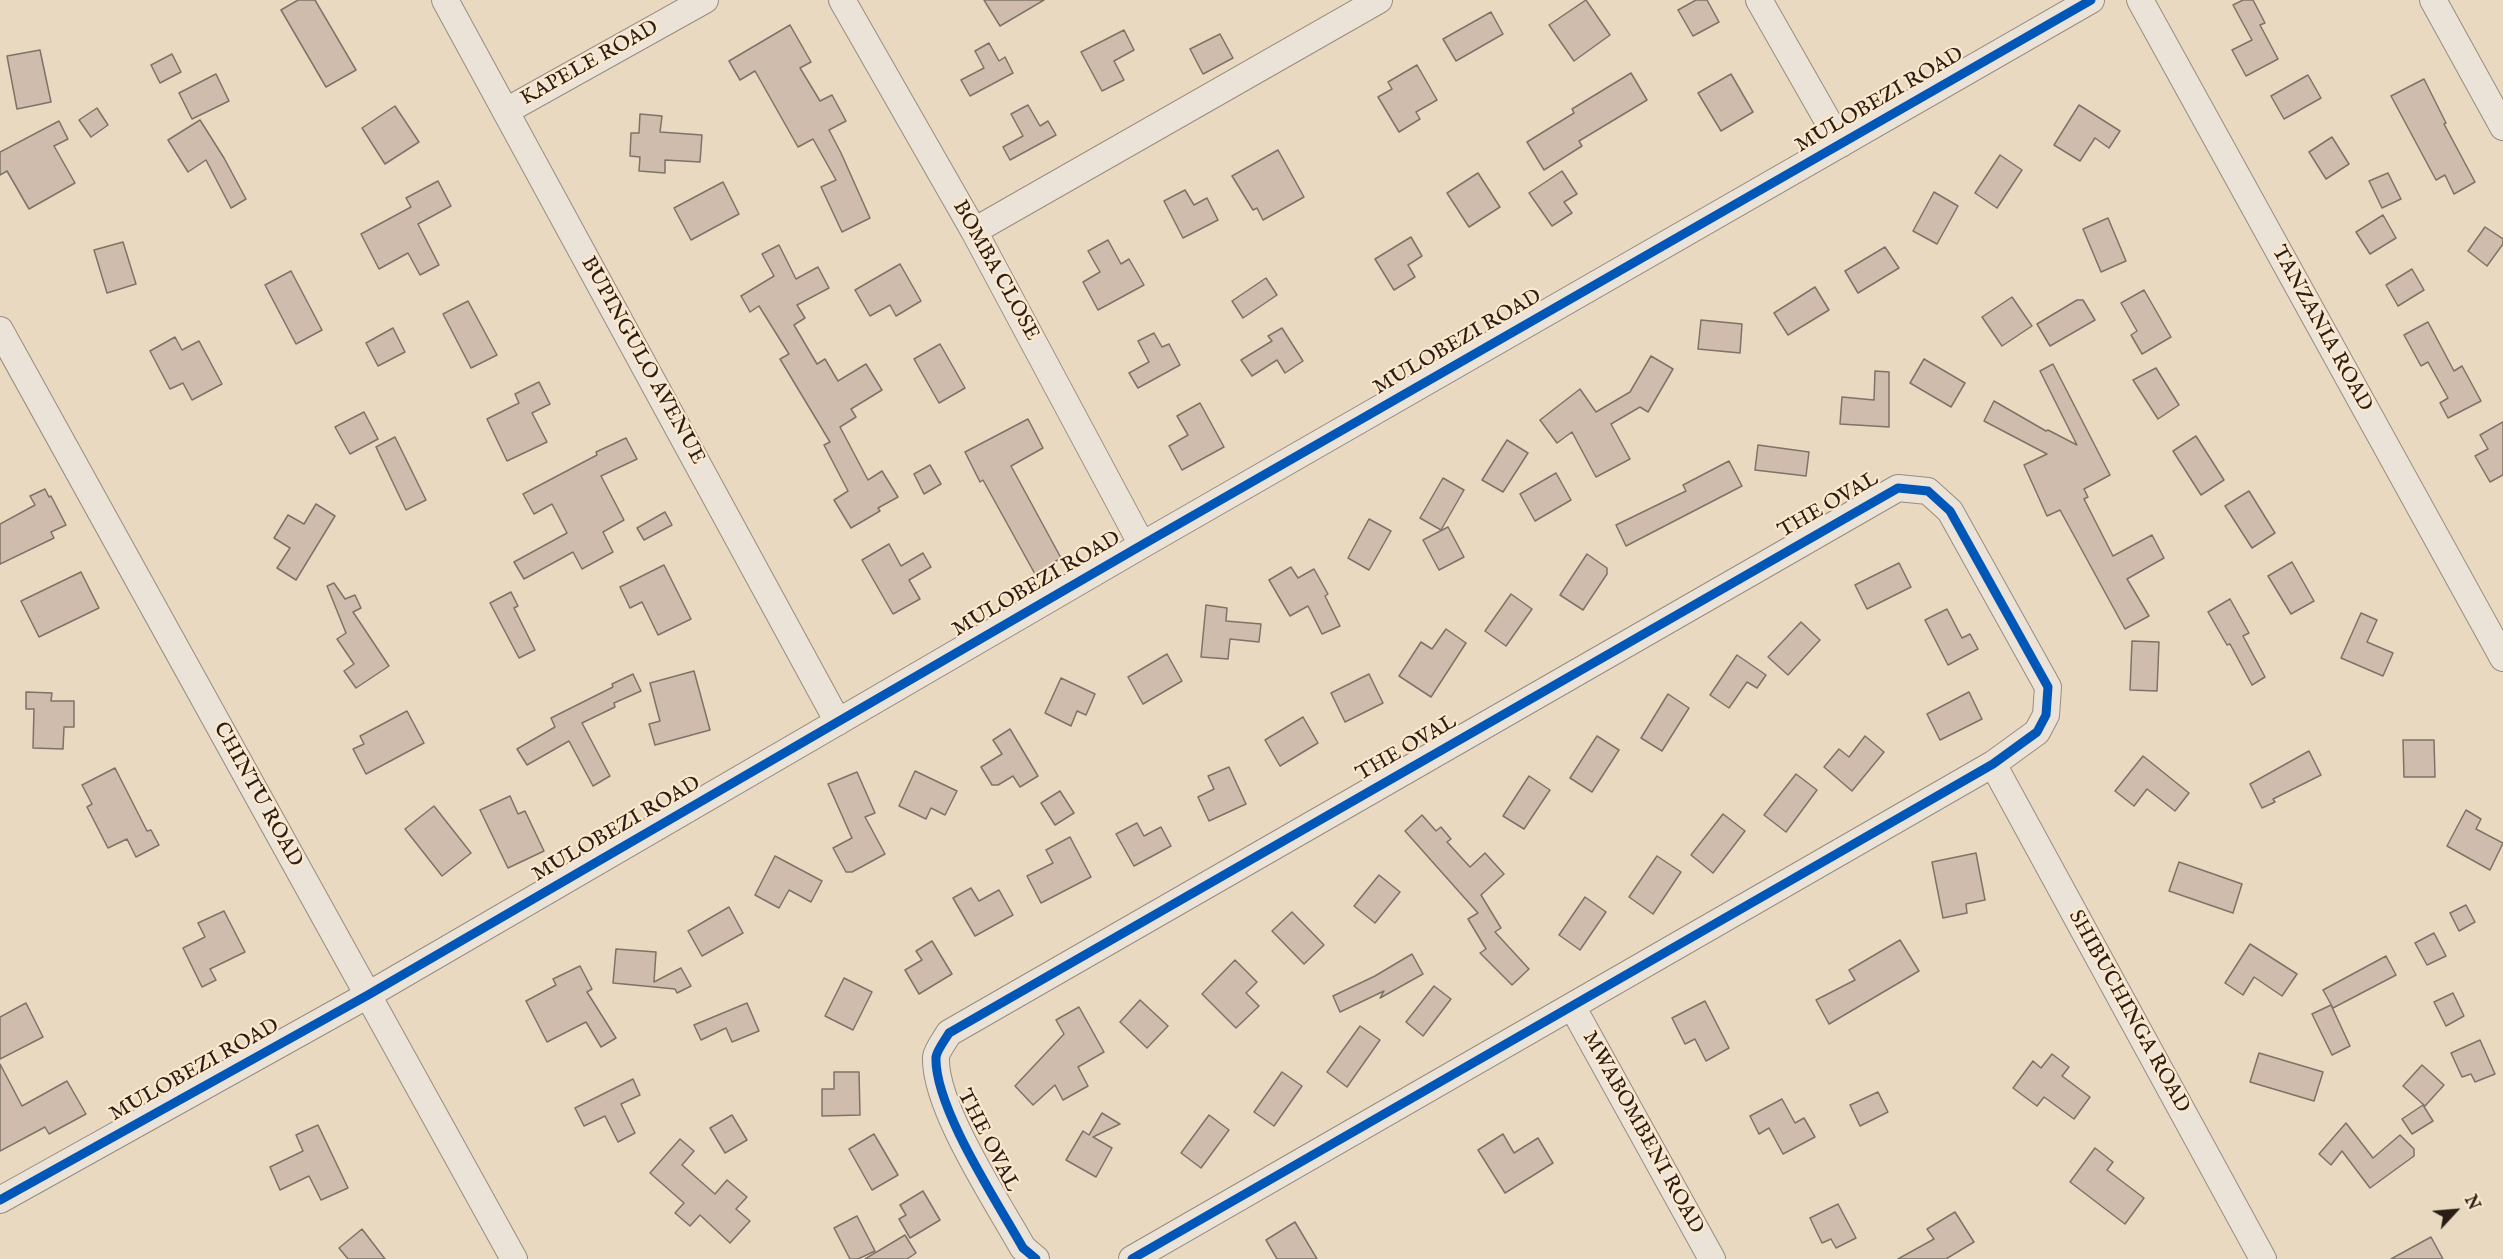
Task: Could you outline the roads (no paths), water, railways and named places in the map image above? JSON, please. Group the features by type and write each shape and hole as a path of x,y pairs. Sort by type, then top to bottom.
{"street":[{"name":"BUPINGULO AVENUE","path":"445,0 838,722"},
{"name":"KAPELE ROAD","path":"506,111 705,0"},
{"name":"BOMBA CLOSE","path":"842,0 974,231 1142,545"},
{"path":"974,231 1379,0"},
{"path":"1759,0 1840,144"},
{"name":"MULOBEZI ROAD","path":"0,1200 368,995 1142,545 2091,0"},
{"name":"TANZANIA ROAD","path":"2140,0 2503,658"},
{"path":"2433,0 2503,127"},
{"name":"CHINTU ROAD","path":"0,330 514,1259"},
{"name":"THE OVAL","path":"1036,1259 1023,1248 956,1126 938,1083 936,1054 949,1034 1898,488 1928,491 1950,511 2048,687 2046,715 2037,732 1994,764 1137,1258"},
{"name":"SHIBUCHINGA ROAD","path":"1994,764 2263,1259"},
{"name":"MWABOMBENI ROAD","path":"1572,1006 1712,1259"}]}
